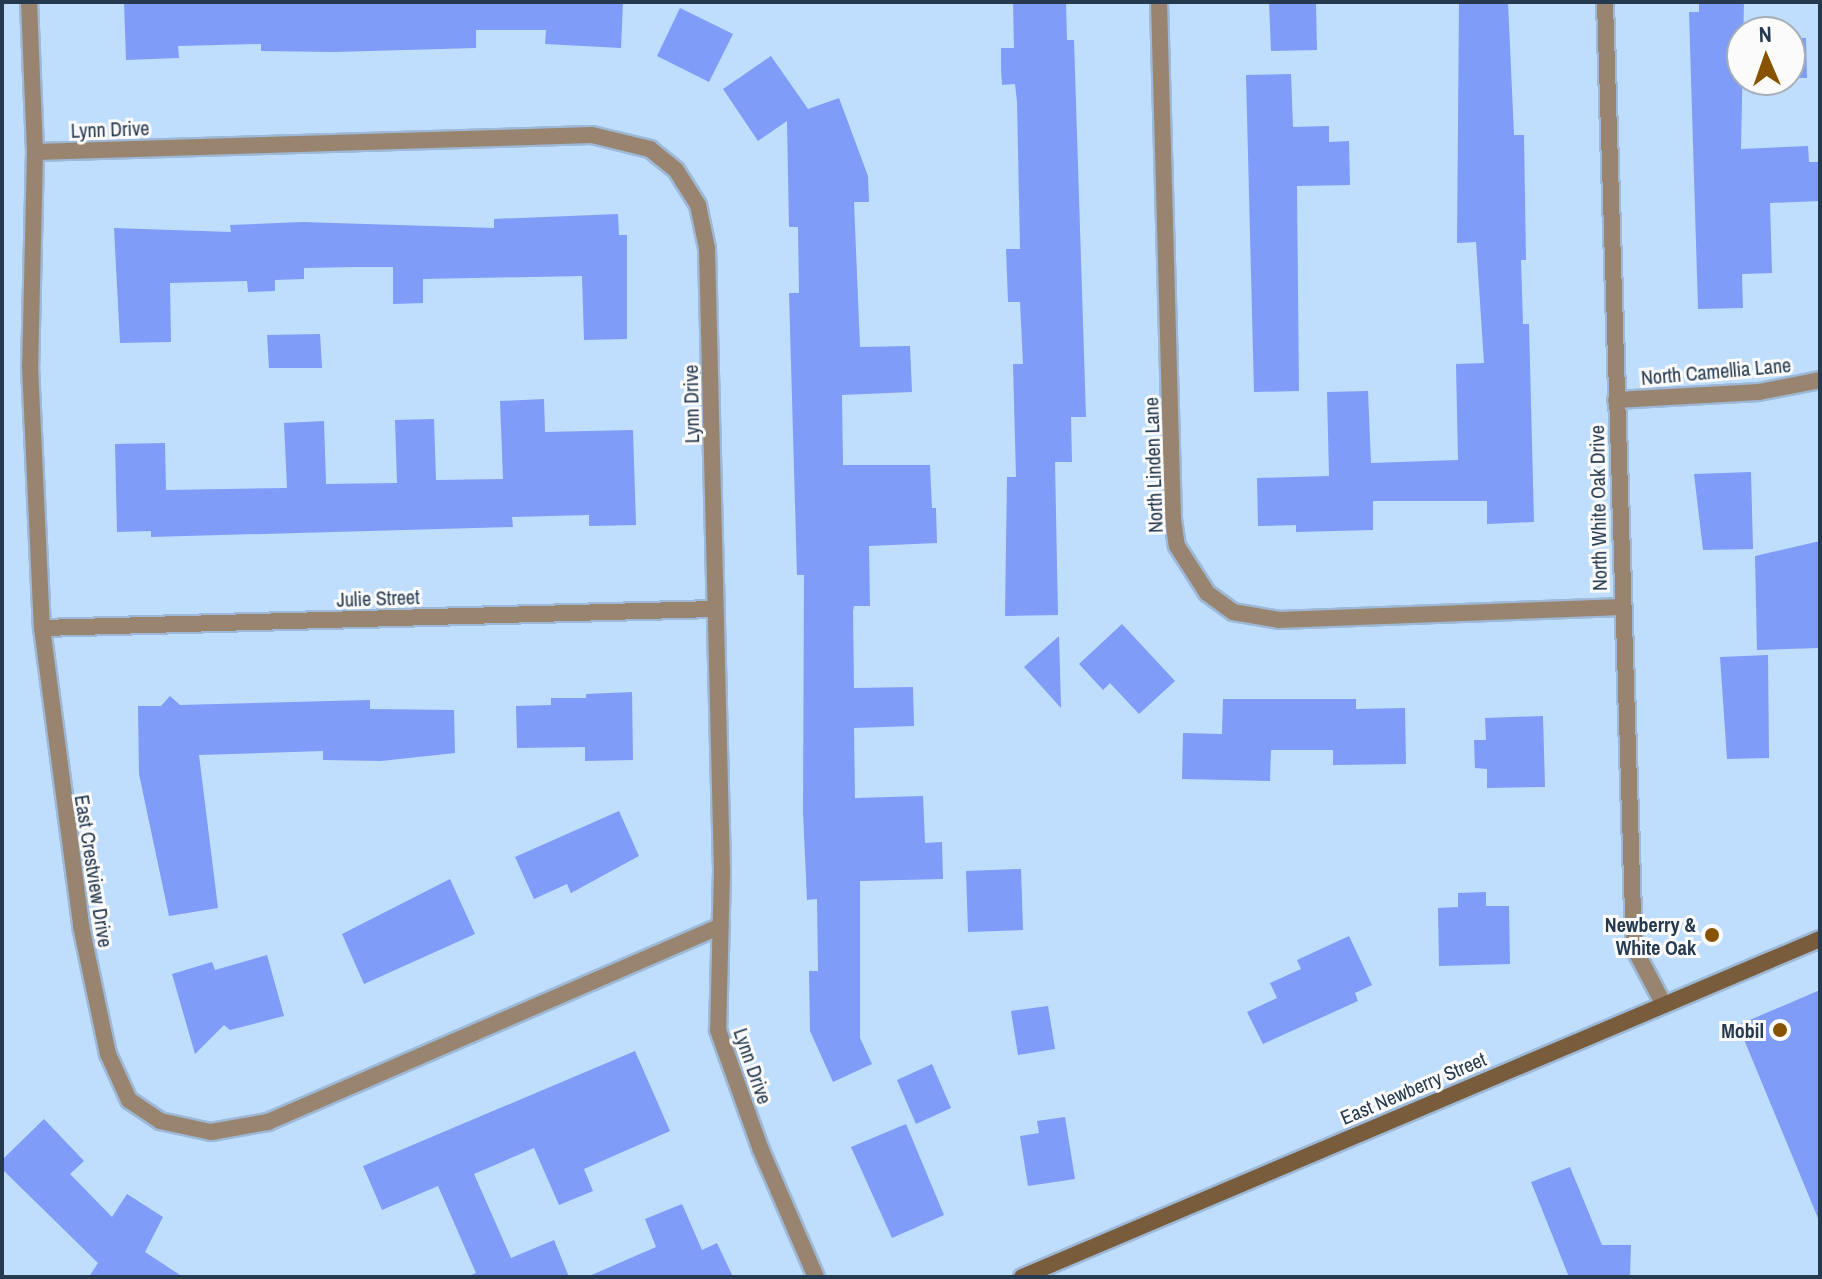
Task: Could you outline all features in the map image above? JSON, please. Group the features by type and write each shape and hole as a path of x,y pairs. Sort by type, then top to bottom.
{"main road":[{"name":"East Newberry Street","path":"1022,1277 1820,939"}],"street":[{"name":"East Crestview Drive","path":"29,2 35,152 30,382 42,628 81,926 108,1054 129,1100 160,1121 211,1132 268,1122 720,926"},
{"name":"North Linden Lane","path":"1159,2 1173,519 1177,546 1207,593 1233,612 1280,620 1620,607"},
{"name":"North White Oak Drive","path":"1605,2 1620,607 1634,948 1664,1005"},
{"name":"Lynn Drive","path":"35,152 592,135 650,149 676,170 698,205 707,248 720,926 718,1030 761,1150 816,1277"},
{"name":"North Camellia Lane","path":"1616,400 1759,392 1820,380"},
{"name":"Julie Street","path":"42,628 715,609"}],"building":[{"path":"124,2 623,2 621,48 545,44 546,30 476,30 476,48 334,52 261,51 261,44 178,46 179,58 126,60"},
{"path":"1013,2 1066,2 1067,40 1074,40 1086,417 1071,417 1072,462 1055,462 1058,615 1005,616 1007,477 1016,477 1013,364 1023,364 1020,302 1008,302 1006,249 1020,249 1017,102 1015,84 1002,85 1001,69 1001,48 1014,48"},
{"path":"1269,2 1316,2 1317,50 1271,51"},
{"path":"1459,2 1508,2 1514,135 1524,135 1526,260 1521,260 1523,324 1529,324 1534,522 1487,524 1487,501 1373,501 1373,530 1296,532 1296,525 1258,526 1257,478 1329,476 1327,392 1368,391 1371,463 1458,460 1456,364 1484,363 1476,242 1457,243"},
{"path":"1699,2 1744,2 1744,16 1726,16 1726,96 1742,96 1741,149 1808,146 1809,162 1820,162 1820,201 1770,203 1772,273 1742,274 1743,308 1698,309 1689,12 1699,12"},
{"path":"680,8 733,34 709,82 657,56"},
{"path":"771,56 808,109 839,98 868,176 869,202 854,202 860,347 910,346 912,392 842,395 843,465 930,465 932,508 936,508 937,543 869,546 870,606 854,606 853,611 854,688 913,687 914,726 854,728 855,798 923,796 925,843 942,842 943,879 860,881 860,1038 872,1064 833,1082 810,1031 809,971 818,971 817,899 807,900 803,812 804,575 797,575 789,293 799,293 798,227 789,227 787,121 758,141 723,89"},
{"path":"1291,74 1293,127 1329,126 1329,142 1349,141 1350,185 1297,186 1299,391 1254,392 1246,75"},
{"path":"618,214 619,235 627,235 627,339 584,340 582,276 423,279 423,303 393,304 393,267 355,267 304,268 304,279 275,280 275,291 248,292 247,281 170,283 171,342 120,343 114,228 231,232 230,225 302,222 494,228 494,219"},
{"path":"320,334 322,368 269,368 267,335"},
{"path":"544,399 545,432 633,430 636,525 589,526 589,515 512,517 513,527 151,537 151,531 117,532 115,444 165,443 166,490 287,488 284,423 324,421 326,484 397,483 395,420 434,419 436,480 503,479 500,401"},
{"path":"1751,472 1753,549 1703,550 1694,474"},
{"path":"1820,541 1820,648 1757,650 1755,556"},
{"path":"1122,624 1175,681 1139,714 1110,683 1103,690 1079,664"},
{"path":"1059,636 1061,708 1024,667"},
{"path":"1768,655 1769,758 1727,759 1720,657"},
{"path":"632,692 633,760 585,761 585,747 517,748 516,706 551,705 551,698 586,698 586,694"},
{"path":"170,696 180,705 370,700 370,709 454,710 455,753 381,761 323,760 323,751 199,755 218,908 169,916 139,774 138,706 161,706"},
{"path":"1223,699 1356,699 1356,709 1405,708 1406,764 1333,765 1333,750 1271,750 1270,781 1182,779 1183,733 1222,734"},
{"path":"1543,716 1545,787 1487,788 1487,769 1475,768 1474,740 1486,740 1485,718"},
{"path":"619,811 639,856 571,893 567,884 534,899 515,857"},
{"path":"1021,869 1023,930 968,932 966,871"},
{"path":"450,879 475,934 364,984 342,934"},
{"path":"1486,892 1486,906 1509,906 1510,964 1439,966 1438,908 1458,907 1458,893"},
{"path":"1349,936 1372,985 1355,993 1358,1001 1263,1044 1247,1012 1277,998 1270,983 1301,969 1297,960"},
{"path":"267,955 284,1016 230,1030 224,1025 195,1054 172,974 212,962 215,970"},
{"path":"1820,990 1820,1223 1738,1025"},
{"path":"1048,1006 1055,1049 1018,1055 1011,1011"},
{"path":"635,1051 670,1131 584,1169 593,1191 559,1205 534,1148 474,1174 511,1258 554,1240 569,1277 467,1277 476,1273 438,1186 382,1210 363,1166"},
{"path":"932,1064 951,1108 916,1124 897,1080"},
{"path":"1065,1117 1075,1179 1028,1186 1020,1136 1039,1133 1037,1121"},
{"path":"44,1119 84,1161 70,1174 112,1217 127,1194 163,1217 145,1252 183,1277 89,1277 98,1263 2,1169 2,1160"},
{"path":"906,1124 944,1215 892,1238 851,1147"},
{"path":"1570,1167 1602,1245 1631,1245 1630,1277 1569,1277 1531,1182"},
{"path":"682,1204 702,1250 717,1243 733,1277 587,1277 656,1247 645,1219"}],"place":[{"name":"Newberry & White Oak","path":"1712,935"},
{"name":"Mobil","path":"1780,1030"}]}
